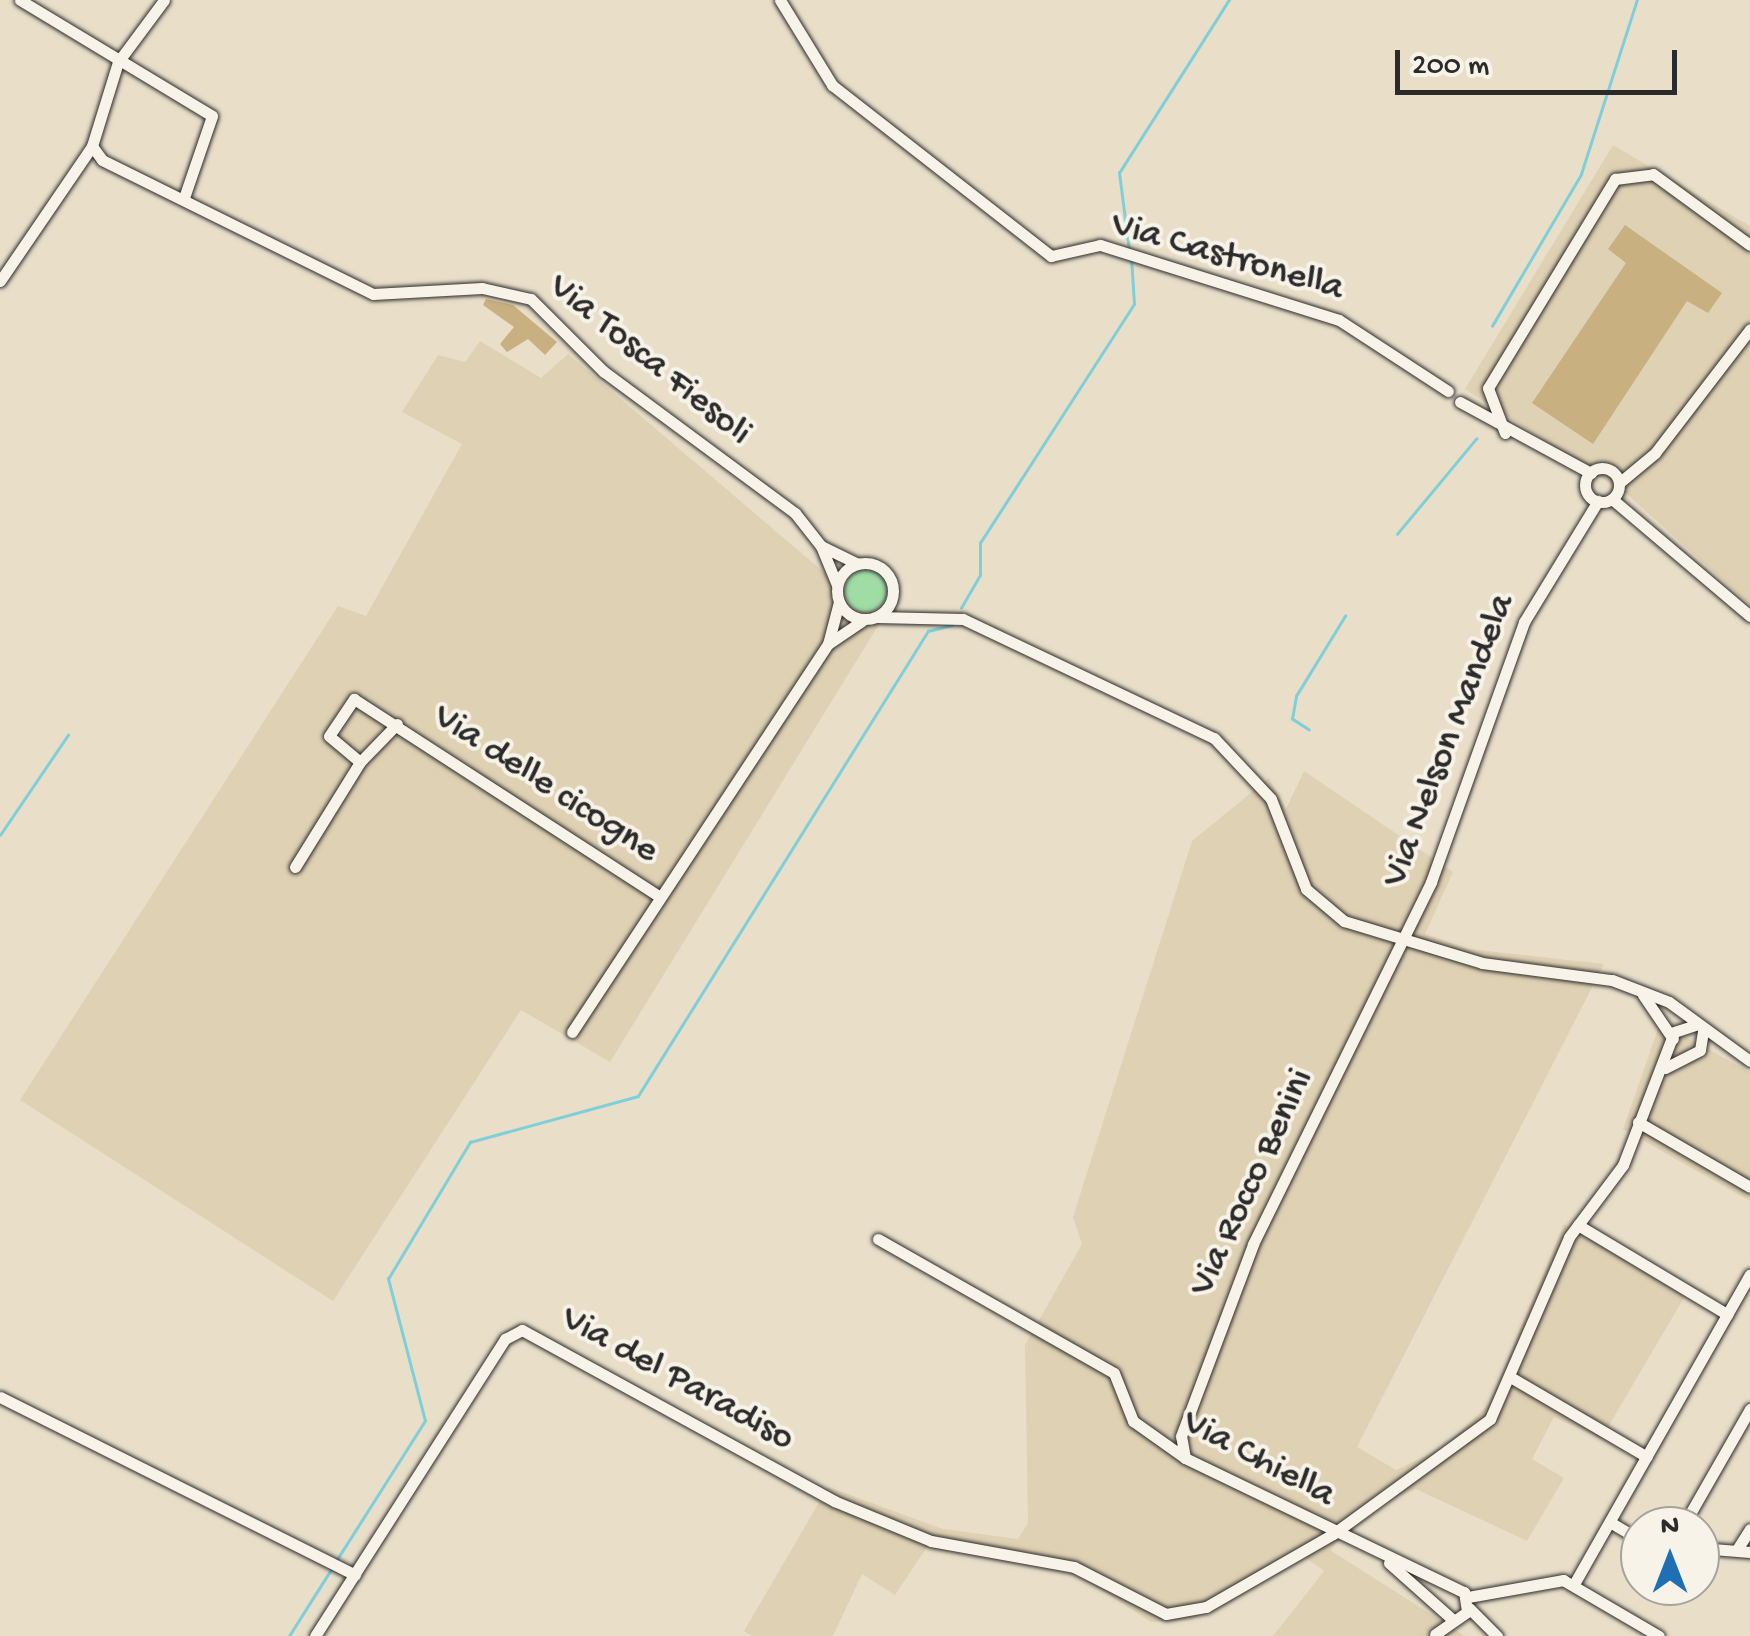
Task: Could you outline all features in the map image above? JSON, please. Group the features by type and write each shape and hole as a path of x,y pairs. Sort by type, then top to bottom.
{"street":[{"path":"20,0 212,116 184,198"},
{"path":"0,281 92,146 118,62 164,0"},
{"name":"Via Castronella","path":"780,0 832,86 1030,241 1060,258 1100,245 1354,326 1448,391"},
{"name":"Via Tosca Fiesoli","path":"92,146 184,198 373,294 482,288 531,300 603,370 795,514 821,546 839,602"},
{"path":"1505,433 1488,388 1615,179 1654,174 1750,244"},
{"path":"1591,495 1617,490 1750,329"},
{"path":"1460,402 1505,433 1567,466 1591,473 1617,490 1750,616"},
{"path":"1567,466 1591,495"},
{"path":"1591,473 1591,495"},
{"name":"Via Nelson Mandela","path":"1402,940 1464,804 1503,670 1591,495"},
{"name":"Via Tosca Fiesoli","path":"821,546 858,564 885,571 894,594 923,612"},
{"path":"837,586 858,564"},
{"path":"839,602 871,619 894,594"},
{"name":"Via delle cicogne","path":"572,1032 828,644 839,602"},
{"name":"Via Tosca Fiesoli","path":"871,619 923,612 962,619 1214,738 1271,799 1313,898 1402,940 1641,991 1750,1061"},
{"name":"Via delle cicogne","path":"828,644 871,619"},
{"name":"Via delle cicogne","path":"360,762 329,736 347,702 364,700 660,897"},
{"path":"295,867 360,762 397,724"},
{"name":"Via Rocco Benini","path":"1185,1458 1181,1436 1246,1261 1402,940"},
{"path":"1641,991 1673,1042 1690,1056 1732,1052"},
{"path":"1664,1068 1690,1056 1704,1044 1700,1027 1683,1024 1673,1042"},
{"name":"Via Chiella","path":"878,1239 1104,1366 1120,1380 1134,1421 1185,1458 1333,1534 1358,1508 1480,1430 1512,1378 1578,1224 1615,1179 1673,1042"},
{"path":"1638,1122 1750,1186"},
{"path":"1578,1224 1727,1314"},
{"path":"1574,1584 1750,1274"},
{"name":"Via del Paradiso","path":"349,1571 505,1339 522,1330 622,1390 909,1534 1062,1563 1166,1614 1206,1607 1333,1534"},
{"path":"1512,1378 1647,1457"},
{"path":"0,1397 349,1571 315,1636"},
{"path":"1694,1506 1750,1409"},
{"path":"1610,1522 1620,1528"},
{"path":"1744,1550 1750,1528"},
{"path":"1333,1534 1452,1588 1497,1636"},
{"path":"1386,1560 1445,1613"},
{"path":"1445,1613 1536,1579 1574,1584 1659,1636"},
{"path":"1434,1635 1452,1588"}],"shaded area":[{"path":"1613,145 1750,226 1750,605 1628,495 1465,389"},
{"path":"480,341 541,378 568,354 881,621 610,1062 521,1010 333,1301 20,1100 338,606 366,616 462,444 402,412 438,355 465,362"},
{"path":"1304,771 1453,872 1425,934 1469,949 1604,964 1357,1447 1396,1470 1444,1447 1489,1404 1564,1224 1685,1296 1601,1439 1554,1417 1532,1459 1564,1478 1527,1541 1416,1489 1366,1509 1330,1550 1465,1636 1273,1636 1324,1571 1300,1553 1191,1620 1151,1622 1075,1573 927,1547 895,1595 862,1574 833,1636 752,1636 744,1631 828,1487 943,1529 1018,1539 1028,1523 1025,1345 1082,1244 1073,1217 1192,841 1269,778 1286,809"},
{"path":"1660,1023 1750,1072 1750,1201 1623,1129"}],"green space":[{"path":"866,570 881,576 887,591 881,606 866,612 851,606 845,591 851,576"}],"building":[{"path":"1625,225 1722,293 1708,313 1687,301 1593,444 1532,403 1626,263 1608,249"},
{"path":"486,299 513,305 557,342 545,355 528,339 507,352 500,344 514,327 483,305"}],"waterway":[{"path":"1129,250 1119,173 1229,0"},
{"path":"1492,326 1581,174 1637,0"},
{"path":"961,608 980,575 980,543 1134,304 1131,258"},
{"path":"1397,534 1476,439"},
{"path":"1309,730 1292,719 1296,696 1345,616"},
{"path":"336,1561 425,1421 388,1279 470,1142 638,1096 928,631 952,625"},
{"path":"0,835 68,735"},
{"path":"289,1636 332,1568"}]}
